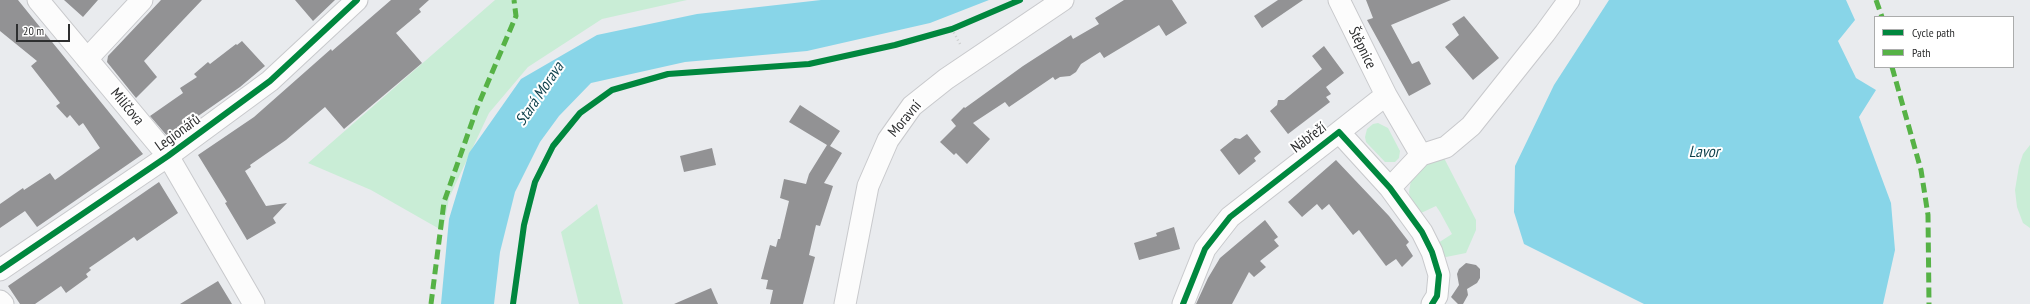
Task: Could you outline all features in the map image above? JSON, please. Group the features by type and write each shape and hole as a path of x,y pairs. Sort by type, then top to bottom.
{"street":[{"name":"Milíčova","path":"38,0 168,156 254,304"},
{"path":"87,59 142,0"},
{"name":"Legionářů","path":"0,270 168,156 270,81 357,0"},
{"name":"Moravní","path":"845,304 868,186 888,140 912,106 946,78 1063,0"},
{"name":"Štěpnice","path":"1339,0 1386,95"},
{"path":"1390,188 1421,155 1446,147 1471,126 1546,33 1569,0"},
{"path":"1386,95 1421,155"},
{"name":"Nábřeží","path":"1182,304 1205,249 1230,217 1386,95"},
{"name":"Nábřeží","path":"1339,132 1390,188 1422,232 1432,252 1439,275 1437,296 1432,304"},
{"path":"0,300 2,304"}],"path":[{"path":"945,31 959,26"},
{"path":"952,29 960,45"}],"green space":[{"path":"495,0 687,0 602,19 528,67 489,113 449,198 443,231 371,190 308,163"},
{"path":"1378,123 1388,128 1400,151 1399,158 1395,162 1385,162 1366,142 1365,137 1367,129 1373,124"},
{"path":"2030,145 2030,228 2023,223 2017,207 2015,190 2019,166 2023,154"},
{"path":"1444,158 1476,220 1476,230 1466,253 1446,257 1443,256 1438,243 1452,234 1440,212 1436,206 1421,213 1411,204 1409,192 1411,180 1421,167 1431,161"},
{"path":"597,204 623,304 579,304 561,232"}],"water":[{"name":"Stará Morava","path":"821,0 989,0 930,23 807,51 685,62 591,83 559,116 540,142 515,192 500,252 494,304 441,304 449,219 469,153 521,79 597,35 697,14"},
{"name":"Lavor","path":"1609,0 1846,0 1855,20 1838,41 1856,78 1876,90 1859,117 1891,203 1895,250 1883,304 1644,304 1524,244 1514,212 1515,166 1554,85"}],"building":[{"path":"0,0 18,0 143,154 37,227 25,211 0,228 0,204 23,188 24,190 50,173 55,180 100,148 83,123 79,126 70,115 67,118 56,106 60,103 31,66 37,61 0,31"},
{"path":"64,0 98,0 83,17"},
{"path":"161,0 202,0 144,61 157,77 136,98 107,62 108,56"},
{"path":"295,0 335,0 313,21"},
{"path":"391,0 429,0 419,9 421,12 396,33 422,63 344,129 325,107 286,140 250,165 251,167 245,171 266,206 287,203 273,218 276,223 247,240 225,203 227,202 198,155 254,117 331,49 332,51"},
{"path":"1124,0 1172,0 1187,23 1166,36 1159,25 1104,58 1100,52 1081,64 1076,72 1070,76 1060,77 1055,80 1053,77 1009,107 1005,102 973,123 990,139 967,164 956,153 954,155 940,142 956,126 951,120 964,107 965,108 1023,66 1071,35 1073,39 1099,24 1095,18"},
{"path":"1278,0 1303,0 1262,28 1254,16"},
{"path":"1366,0 1451,0 1391,25 1412,64 1419,61 1431,84 1409,96 1367,20 1373,18"},
{"path":"1464,16 1499,58 1473,80 1445,47 1459,35 1452,24"},
{"path":"242,41 265,66 240,87 168,137 150,116 183,93 180,88 197,77 194,74 208,62 210,64"},
{"path":"1324,46 1344,73 1326,87 1331,94 1326,97 1330,102 1288,134 1270,111 1277,105 1278,100 1284,100 1322,69 1312,56"},
{"path":"800,105 840,131 830,146 842,153 824,183 833,186 820,226 816,225 809,255 815,257 803,304 770,304 773,290 766,289 768,280 761,279 770,245 776,247 778,239 780,239 789,201 780,198 784,179 806,184 809,174 827,145 789,122"},
{"path":"1247,134 1261,152 1254,158 1256,161 1239,175 1220,150 1235,138 1240,139"},
{"path":"712,148 716,165 684,172 680,156"},
{"path":"1336,160 1389,216 1409,242 1406,245 1413,256 1402,267 1396,259 1386,266 1359,230 1353,235 1329,204 1322,210 1317,204 1302,217 1288,202"},
{"path":"159,182 178,213 137,241 134,237 89,268 91,270 86,274 88,277 66,293 61,286 35,304 20,304 8,286"},
{"path":"1265,220 1278,237 1274,240 1279,246 1260,261 1266,267 1254,277 1249,272 1232,304 1196,304 1208,278 1220,258"},
{"path":"1174,227 1180,249 1139,260 1134,243 1157,236 1156,233"},
{"path":"1466,263 1476,265 1480,269 1480,278 1477,283 1467,289 1468,295 1463,304 1458,304 1451,297 1459,285 1457,274 1459,269"},
{"path":"218,281 232,304 180,304"},
{"path":"711,288 718,304 674,304"}],"marked path":[{"path":"431,304 444,202 477,108 516,16 514,0"},
{"path":"1876,0 1882,16"},
{"path":"1892,68 1921,170 1928,215 1929,304"}],"cycle path":[{"path":"0,270 168,156 270,81 357,0"},
{"path":"513,304 524,225 535,182 553,146 580,113 612,90 668,74 809,64 895,45 952,29 1020,0"},
{"path":"1183,304 1205,249 1230,217 1339,132 1390,188 1422,232 1432,252 1439,275 1437,296 1432,304"}]}
